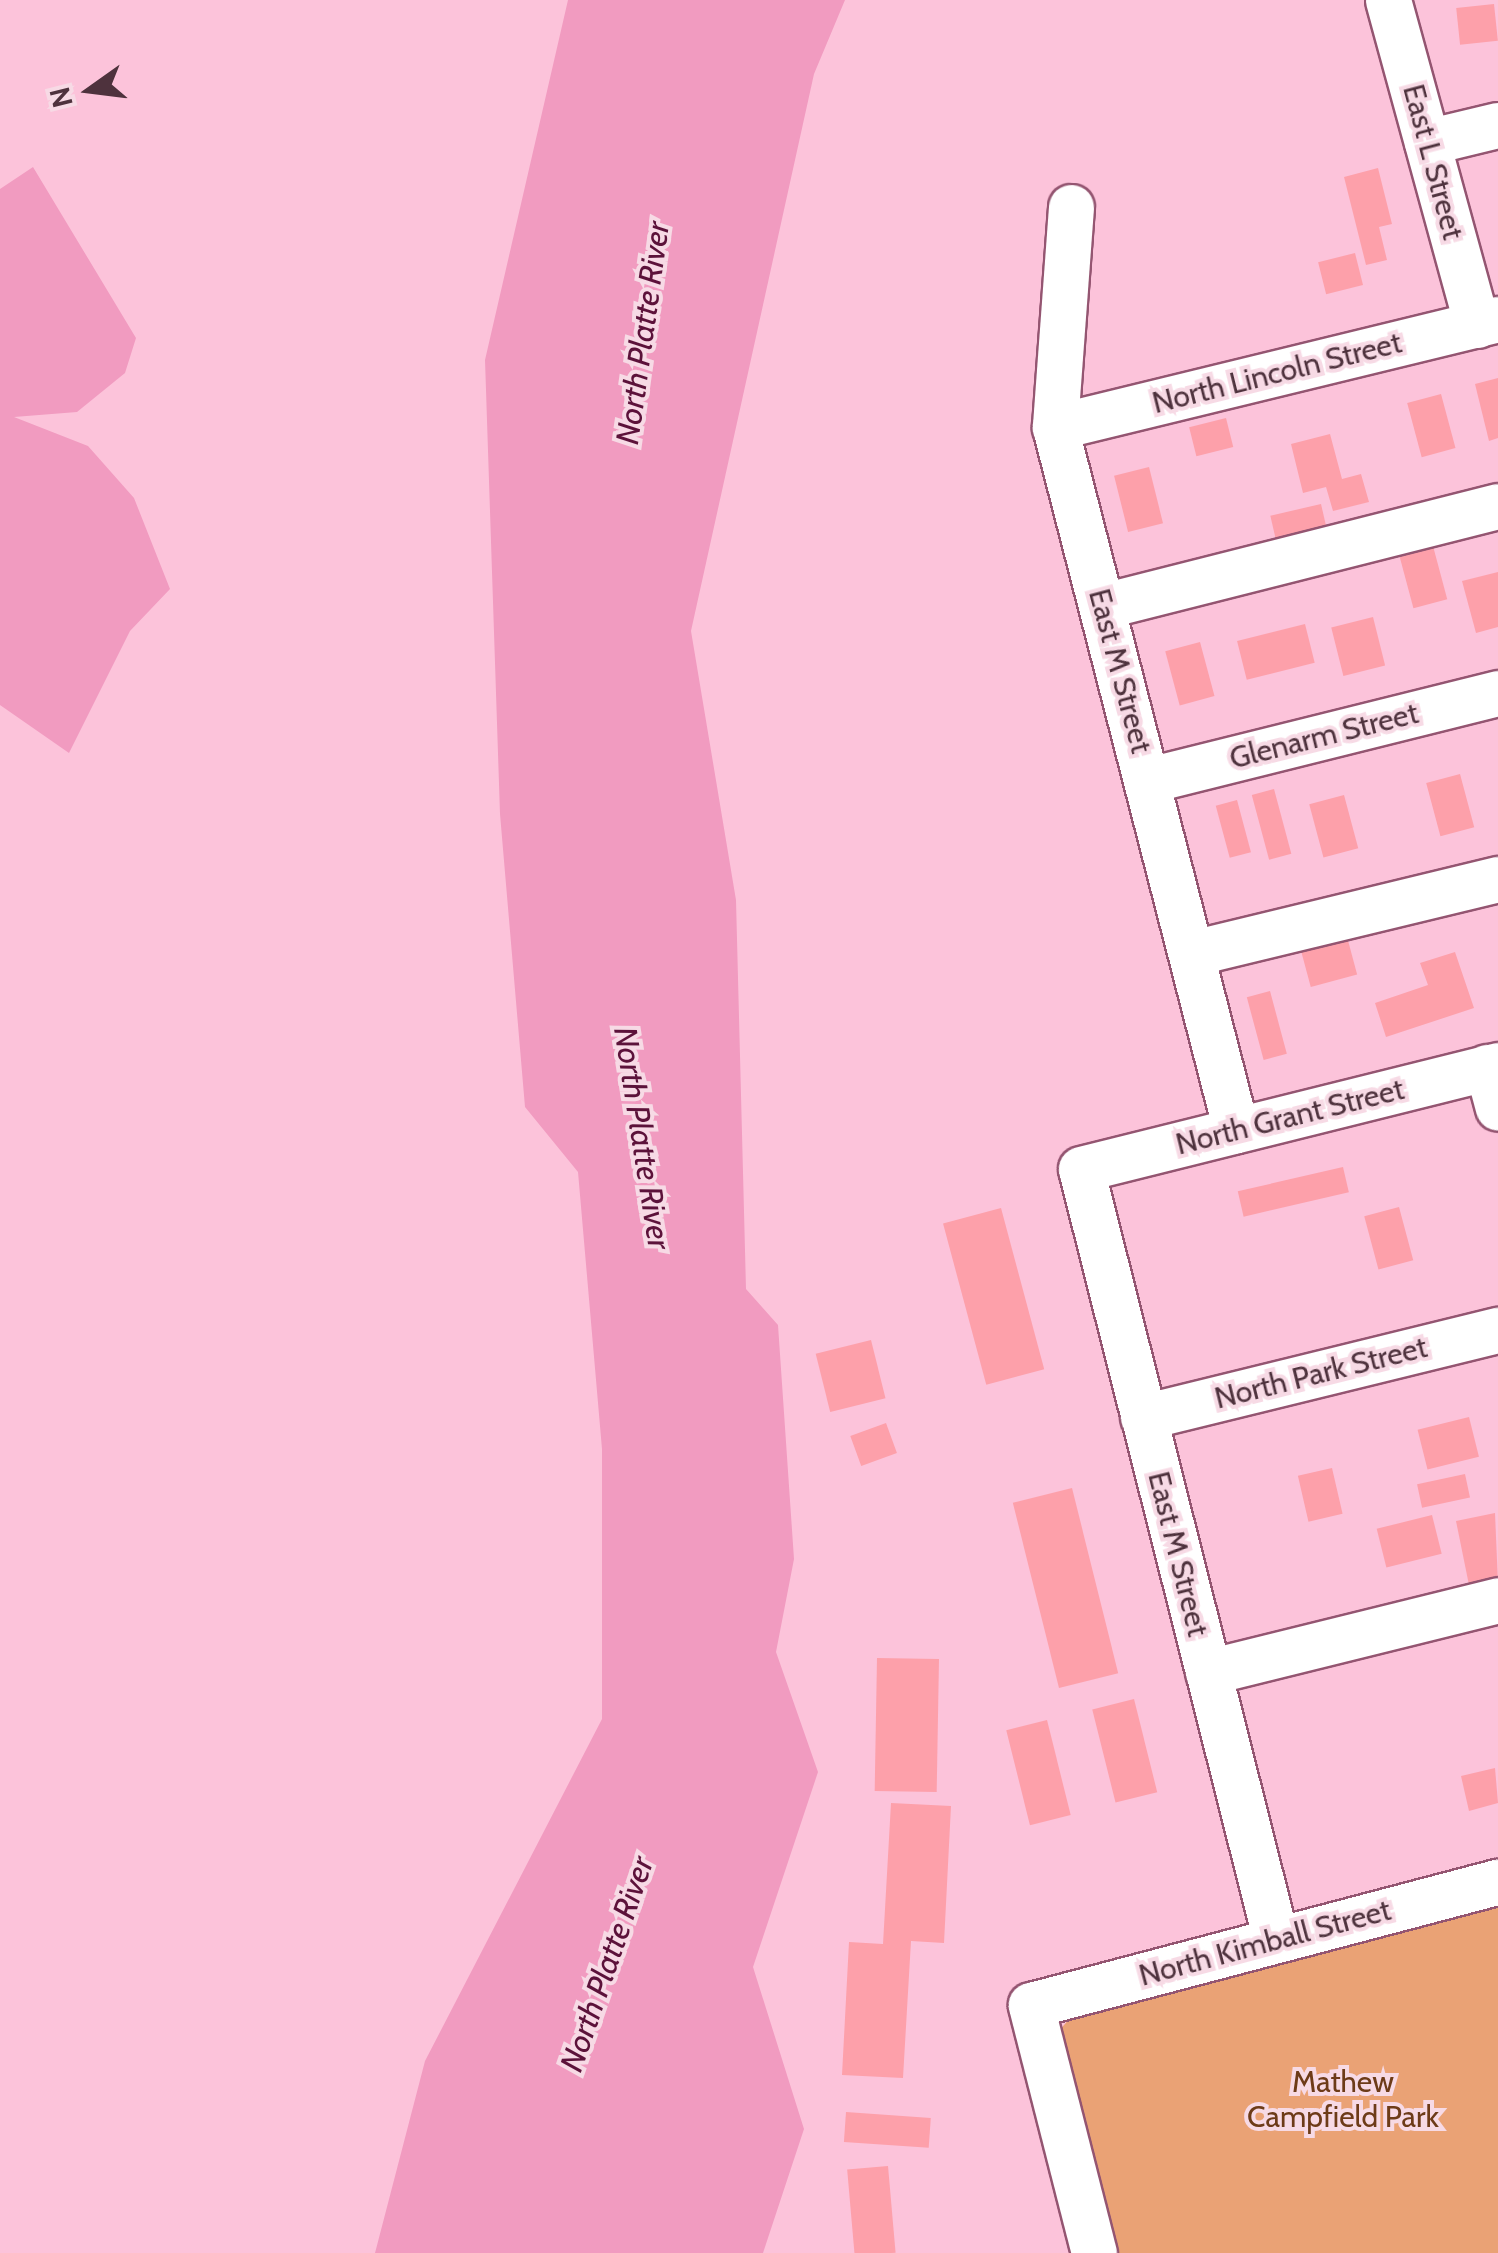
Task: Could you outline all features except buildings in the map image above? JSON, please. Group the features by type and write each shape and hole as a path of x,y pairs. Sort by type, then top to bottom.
{"street":[{"name":"East L Street","path":"1388,0 1427,142 1488,322"},
{"path":"1427,142 1498,125"},
{"name":"East M Street","path":"1071,206 1055,428 1149,780 1236,1130"},
{"name":"North Lincoln Street","path":"1055,428 1488,322"},
{"path":"1103,606 1498,506"},
{"name":"Glenarm Street","path":"1149,780 1498,693"},
{"path":"1192,953 1498,879"},
{"name":"North Grant Street","path":"1081,1168 1236,1130 1494,1080"},
{"name":"East M Street","path":"1081,1168 1276,1940"},
{"name":"North Park Street","path":"1144,1417 1498,1330"},
{"path":"1208,1672 1498,1600"},
{"name":"North Kimball Street","path":"1094,2253 1031,2004 1498,1882"}],"green space":[{"name":"Mathew Campfield Park","path":"1498,1898 1498,2253 1111,2253 1057,2033 1071,2017"}],"water":[{"name":"North Platte River","path":"568,0 845,0 814,74 691,631 736,900 746,1289 778,1325 794,1559 776,1652 818,1772 753,1967 804,2129 763,2253 375,2253 425,2061 602,1719 602,1449 578,1172 525,1107 500,814 485,360"},
{"path":"33,167 136,338 125,373 77,412 14,417 88,446 134,498 170,589 130,631 69,753 0,705 0,189"}]}
